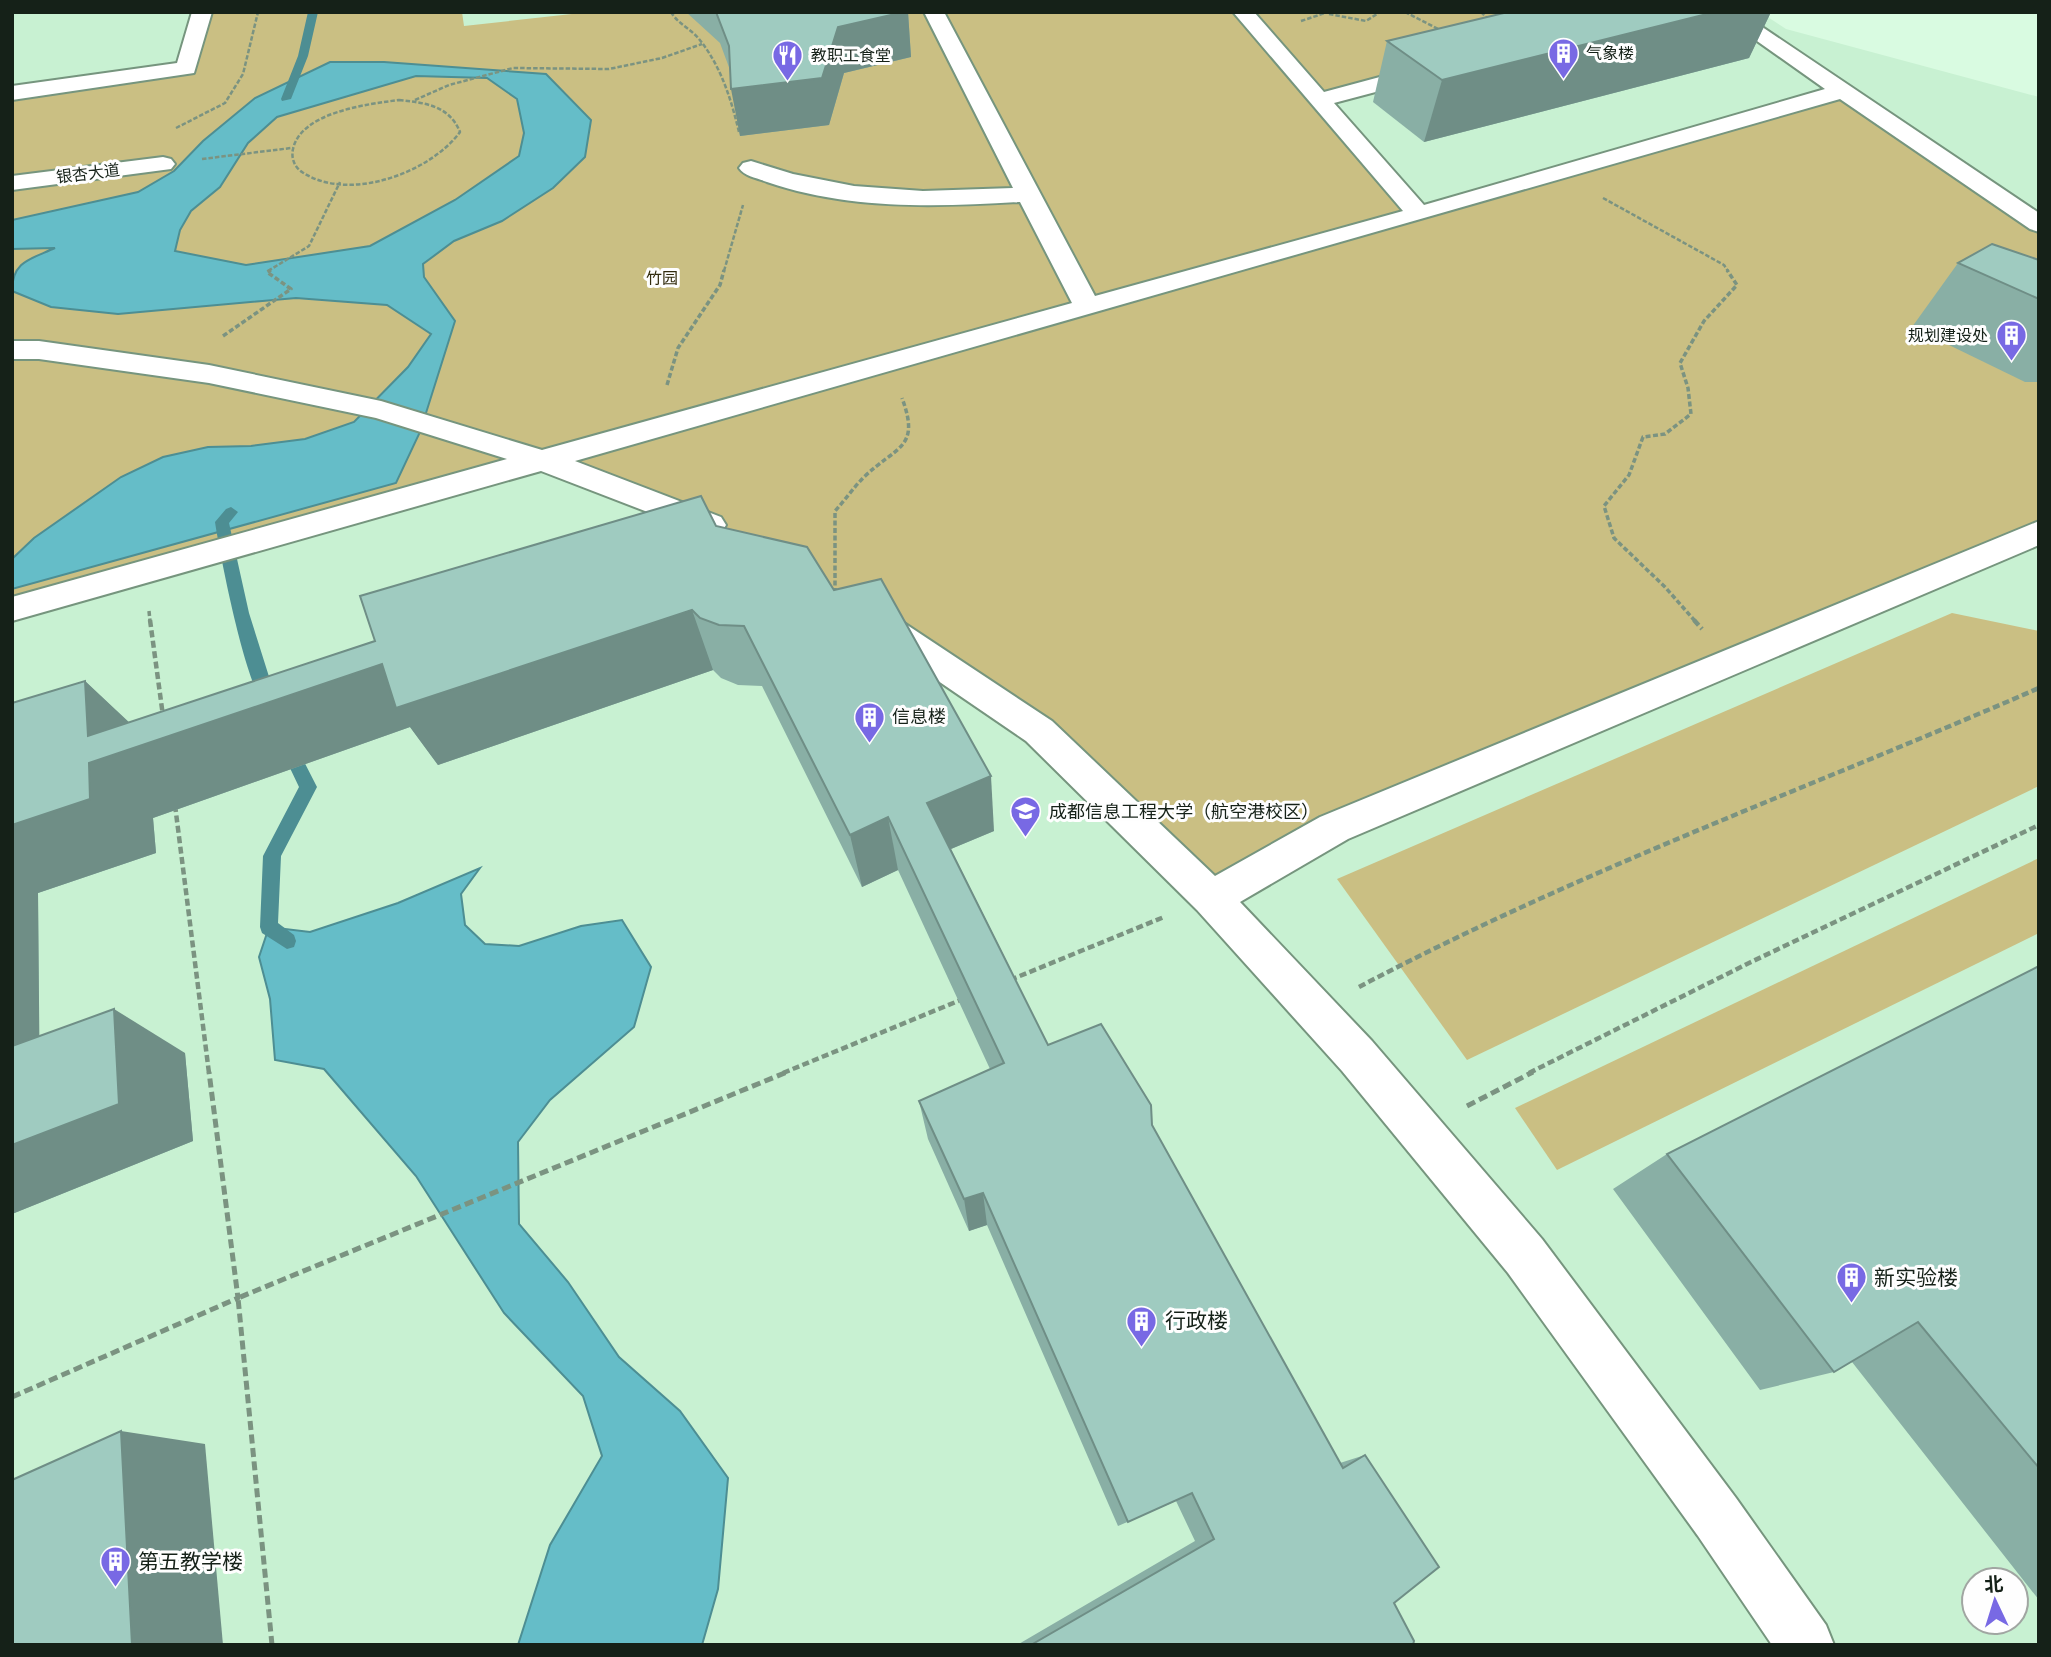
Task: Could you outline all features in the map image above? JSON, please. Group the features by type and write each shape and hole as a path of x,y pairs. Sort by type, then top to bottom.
{"street":[{"path":"12,93 186,68 202,12"},
{"path":"934,12 1087,306"},
{"path":"1243,12 1419,214"},
{"path":"1726,12 2039,224"},
{"path":"1319,100 1444,67"},
{"path":"12,609 656,426 1419,214 1844,91"},
{"name":"银杏大道","path":"12,183 163,164"},
{"path":"751,168 845,194 932,200 1029,194"},
{"path":"12,350 39,350 209,374 352,404 539,459 715,526 736,539"},
{"path":"1211,898 1334,828 2039,532"},
{"path":"835,598 873,620 1039,731 1211,898 1315,1011 1525,1256 1717,1517 1806,1645"}],"path":[{"path":"656,426 678,348 720,285 740,218 751,168 732,102 717,65 702,44 671,12"},
{"path":"1329,13 1366,20 1376,17 1380,12"},
{"path":"1405,12 1448,35"},
{"path":"1480,12 1495,27"},
{"path":"411,102 461,81 513,68 609,69 662,58 702,44"},
{"path":"411,102 444,109 456,119 460,132 454,145 430,163 395,177 367,182 340,182 317,178 301,171 292,160 291,148 301,134 319,120 371,103 411,102"},
{"path":"163,164 291,148"},
{"path":"1559,174 1724,265 1737,285 1712,308 1690,339 1680,363 1692,414 1665,434 1643,437 1638,460 1628,480 1604,506 1614,538 1665,587 1732,661"},
{"path":"270,306 291,289 267,272 309,246 340,182"},
{"path":"835,598 835,510 864,477 905,444 911,422 901,399 931,371 953,344"},
{"path":"159,567 163,719"},
{"path":"1315,1011 1442,943 1602,870 1748,808 1886,755 2039,688"},
{"path":"174,799 238,1298 272,1645"},
{"path":"1420,1131 1585,1044 1796,939 2039,825"},
{"path":"1009,981 1211,898"},
{"path":"12,1398 238,1298 971,996"}],"shaded area":[{"name":"成都信息工程大学（航空港校区）","path":"12,12 1760,12 1786,29 2039,97 2039,1645 12,1645"}],"green space":[{"name":"竹园","path":"202,12 462,12 464,26 590,12 1650,12 1320,100 1418,212 1844,91 2039,224 2039,532 1211,898 1039,731 873,620 539,459 12,609 12,93 186,68"},
{"path":"1952,613 2039,631 2039,786 1467,1060 1337,879"},
{"path":"2039,858 2039,933 1557,1170 1515,1108"}],"water":[{"path":"330,62 384,62 546,74 591,120 585,157 553,188 502,221 454,241 423,264 424,277 455,321 420,432 396,483 12,589 12,559 34,538 121,477 163,457 208,447 251,446 305,439 354,422 408,367 431,334 387,305 296,298 118,314 51,307 12,291 15,273 24,262 55,248 12,249 12,220 138,192 174,171 203,141 255,98","holes":["416,76 487,78 517,99 524,133 519,156 455,200 370,246 246,265 175,251 180,230 191,211 220,187 248,143 277,117"]},
{"path":"480,868 461,894 465,925 485,944 519,946 581,926 622,920 651,967 634,1027 550,1100 518,1142 519,1224 568,1282 619,1357 680,1411 728,1478 718,1589 702,1645 518,1645 550,1545 602,1456 583,1396 504,1313 416,1176 324,1069 275,1060 270,999 259,957 269,927 310,932 398,903"}],"building":[{"path":"716,12 904,12 838,27 822,78 731,89 729,46"},
{"path":"1508,12 1715,12 1442,80 1387,41"},
{"path":"1992,244 2039,260 2039,299 1958,263"},
{"path":"701,496 716,526 807,547 834,590 881,579 991,776 927,803 1048,1045 1101,1024 1151,1105 1152,1125 1343,1468 1365,1455 1439,1567 1394,1603 1414,1641 1413,1645 1031,1645 1214,1539 1192,1493 1128,1522 983,1193 964,1199 919,1101 1004,1063 888,817 850,835 744,626 719,625 700,618 692,610 396,708 382,664 89,763 90,799 12,825 12,703 85,681 88,736 375,641 360,596"},
{"name":"新实验楼","path":"2039,966 2039,1468 1918,1322 1834,1372 1667,1154"},
{"path":"114,1009 119,1104 12,1145 12,1046"},
{"path":"121,1431 132,1645 12,1645 12,1480"}],"waterway":[{"path":"286,99 303,56 313,12"},
{"path":"231,512 222,522 230,568 247,635 269,702"},
{"path":"287,941 269,927 272,856 308,787 288,747"}],"place":[{"name":"气象楼","path":"1563,80"},
{"name":"教职工食堂","path":"788,82"},
{"name":"规划建设处","path":"2011,362"},
{"name":"信息楼","path":"869,744"},
{"name":"成都信息工程大学（航空港校区）","path":"1026,839"},
{"name":"新实验楼","path":"1851,1305"},
{"name":"行政楼","path":"1142,1348"},
{"name":"第五教学楼","path":"115,1589"}]}
